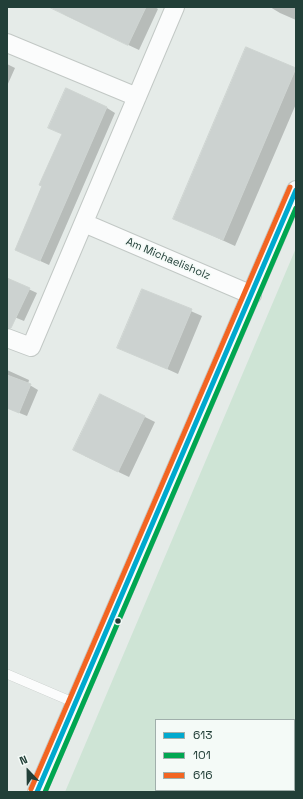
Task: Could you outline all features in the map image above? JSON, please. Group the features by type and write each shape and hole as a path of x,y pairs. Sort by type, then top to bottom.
{"street":[{"path":"7,338 31,348 175,7"},
{"path":"7,43 137,98"},
{"path":"37,792 296,190"},
{"name":"Am Michaelisholz","path":"84,223 252,295"}],"lane":[{"path":"7,674 75,703"}],"green space":[{"path":"296,248 296,792 65,792"}],"building":[{"path":"49,7 146,7 128,45"},
{"path":"246,47 296,68 223,240 173,219"},
{"path":"66,88 107,107 40,261 15,250 42,186 39,185 62,134 48,128"},
{"path":"7,278 30,288 11,328 7,328"},
{"path":"142,289 192,309 167,369 117,348"},
{"path":"7,375 31,384 19,413 7,408"},
{"path":"100,394 145,416 118,472 73,450"}],"transit line":[{"name":"616","path":"31,789 290,187"},
{"name":"613","path":"37,792 296,190"},
{"name":"101","path":"45,792 296,208"}]}
